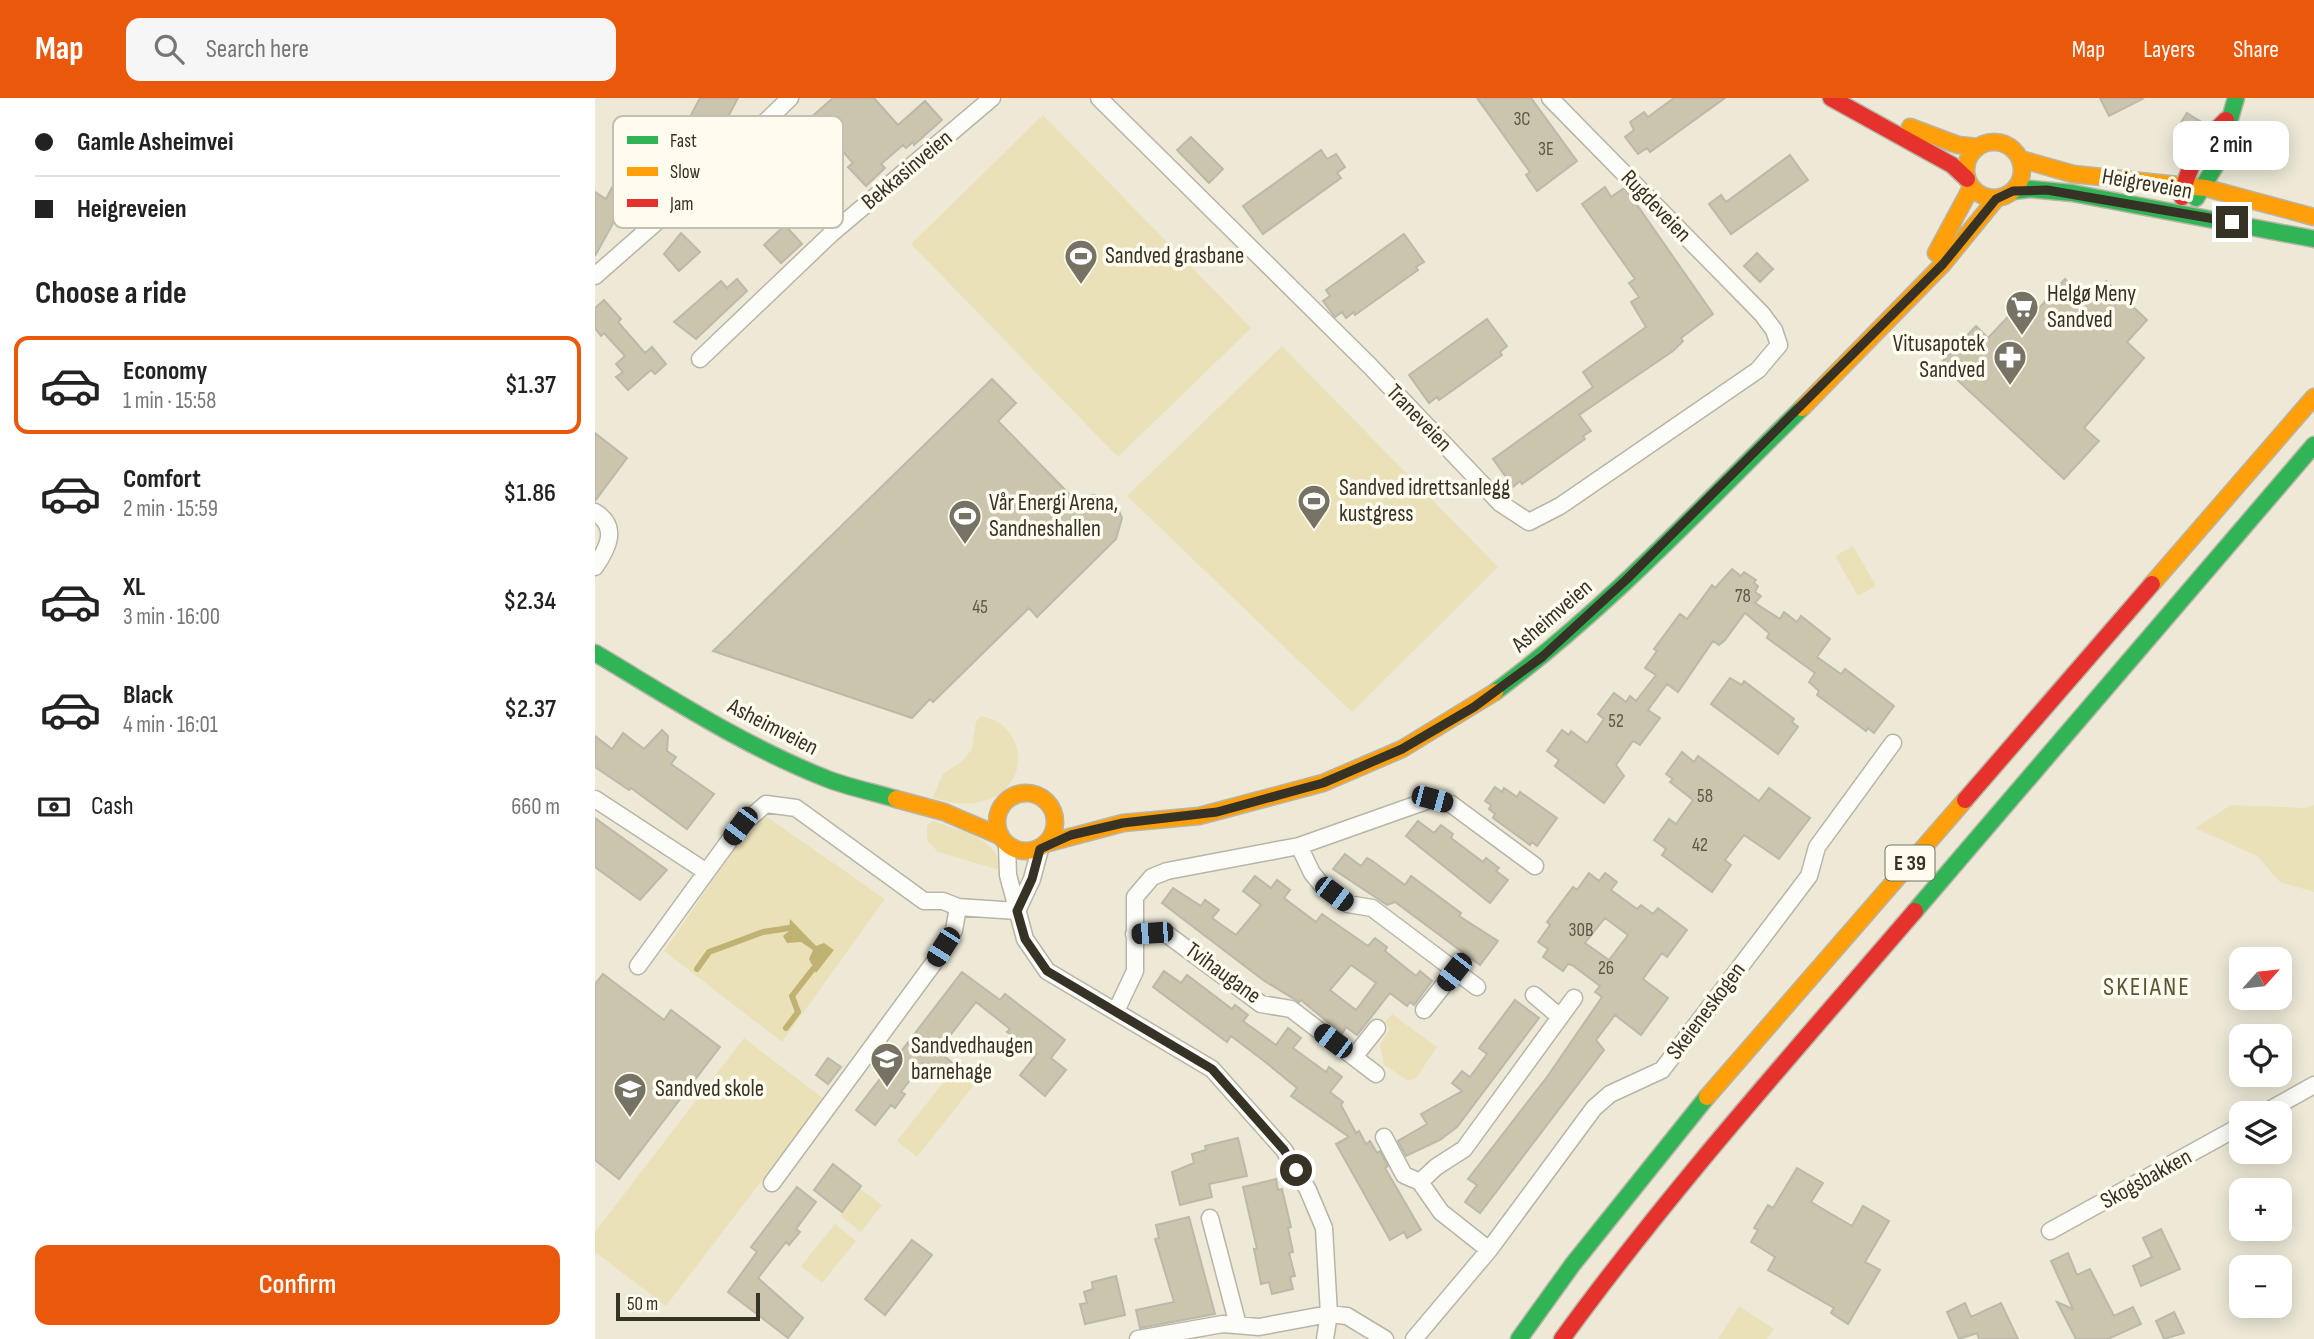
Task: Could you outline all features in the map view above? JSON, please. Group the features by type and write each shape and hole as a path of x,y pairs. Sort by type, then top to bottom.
{"main road":[{"path":"1832,98 1952,165 1978,194 1996,199 2013,191 2021,176 2020,159 2015,152 2001,143 1977,147 1958,145 1898,122 1867,116"},
{"path":"2182,212 2206,188 2215,171 2226,137 2226,120 2236,98"},
{"path":"2182,212 2183,184 2214,129 2226,120"},
{"path":"1969,183 1967,160 1977,147"},
{"name":"Heigreveien","path":"2020,159 2063,172 2206,188 2314,217"},
{"name":"Asheimveien","path":"1918,287 1969,183"},
{"name":"Heigreveien","path":"2013,191 2047,190 2182,212 2314,239"},
{"name":"Asheimveien","path":"1044,846 1123,823 1199,816 1323,783 1402,749 1483,701 1542,657 1607,599 1816,394 1943,264 1996,199"},
{"name":"E 39","path":"1519,1339 1573,1264 1713,1090 2314,397"},
{"name":"E 39","path":"1562,1339 1599,1288 1740,1115 2314,445"},
{"name":"Asheimveien","path":"595,653 685,707 786,761 859,790 944,812 1004,840"},
{"path":"1023,793 1042,797 1053,809 1055,829 1044,846 1026,852 1004,840 997,819 1000,808 1007,800 1023,793"},
{"name":"Asheimveien","path":"944,812 1000,808"},
{"name":"Asheimveien","path":"1053,809 1123,823"}],"street":[{"path":"771,116 790,98"},
{"name":"Bekkasinveien","path":"843,224 992,98"},
{"name":"Traneveien","path":"1099,98 1370,366 1500,503 1529,522 1560,506 1758,370 1779,345 1774,330 1762,314"},
{"name":"Rugdeveien","path":"1550,98 1762,314"},
{"path":"595,276 650,228"},
{"name":"Bekkasinveien","path":"700,359 838,228"},
{"path":"595,512 605,518 610,534 609,546 595,567"},
{"name":"Skeieneskogen","path":"1413,1339 1489,1250 1594,1108 1610,1094 1662,1070 1809,876 1817,847 1893,743"},
{"path":"595,799 705,871"},
{"path":"1116,1011 1135,971 1135,897 1151,877 1167,871 1299,846 1432,799 1451,804 1535,866"},
{"path":"638,966 740,826 766,804 796,808 924,901 943,901 958,908 1017,911"},
{"path":"1004,840 1008,875 1025,939 1047,971 1212,1069 1284,1150 1308,1190 1324,1228 1329,1314 1325,1339"},
{"path":"1017,911 1044,846"},
{"path":"1299,846 1321,884 1348,904 1372,908 1477,987"},
{"path":"772,1183 933,964 954,930 958,908"},
{"name":"Tvihaugane","path":"1134,934 1164,932 1261,1004 1291,1009 1376,1074"},
{"path":"1424,1010 1454,972"},
{"path":"1534,995 1560,1017"},
{"path":"1420,1182 1436,1167 1464,1149 1574,998"},
{"path":"1354,1057 1377,1028"},
{"path":"2285,1101 2314,1085"},
{"name":"Skogsbakken","path":"2050,1231 2229,1132"},
{"path":"1384,1138 1404,1175 1420,1182 1441,1212 1489,1250"},
{"path":"1210,1217 1238,1325"},
{"path":"1139,1339 1223,1324 1259,1326 1329,1314 1347,1316 1385,1339"}],"shaded area":[{"name":"Sandved grasbane","path":"1043,115 1251,328 1118,457 911,244"},
{"name":"Sandved idrettsanlegg kustgress","path":"1282,346 1498,567 1352,712 1127,496"},
{"path":"1853,546 1876,586 1858,596 1835,556"},
{"path":"981,716 997,722 1009,732 1016,745 1018,760 1015,774 1007,787 994,797 975,803 932,798 943,774 963,760 972,749 976,722"},
{"path":"2231,805 2306,808 2314,805 2314,892 2280,882 2257,856 2195,828"},
{"path":"764,815 885,899 782,1042 664,951 752,824"},
{"path":"933,821 966,832 985,842 992,849 1003,871 938,852 927,840 927,826"},
{"path":"790,919 816,946 824,943 834,950 816,973 809,959 813,950 801,942 787,943 783,936 789,931"},
{"path":"1392,1014 1437,1047 1416,1078 1408,1081 1384,1065 1380,1045 1390,1028 1384,1023"},
{"path":"744,1038 824,1099 666,1306 595,1252 595,1232"},
{"path":"961,1060 981,1076 917,1157 897,1141"},
{"path":"860,1189 882,1205 861,1232 840,1216"},
{"path":"835,1224 856,1241 822,1283 801,1266"},
{"path":"1739,1306 1774,1329 1767,1339 1718,1339"}],"building":[{"path":"700,98 738,98 728,116 690,116"},
{"path":"833,98 874,98 898,125 925,101 942,120 914,145 913,142 906,148 903,145 881,164 885,168 866,186 848,167 853,163 843,152 843,116 812,116"},
{"path":"1477,98 1531,98 1577,161 1537,191 1526,175 1530,172"},
{"path":"1674,98 1725,98 1650,152 1647,148 1638,154 1625,137 1634,130 1630,122 1644,112 1648,117"},
{"path":"2100,98 2144,98 2109,116"},
{"path":"2187,113 2203,123 2190,139 2176,131"},
{"path":"1191,137 1223,169 1209,183 1177,150"},
{"path":"1321,150 1327,159 1336,154 1345,167 1337,173 1341,178 1263,234 1243,206"},
{"path":"1790,155 1808,180 1731,234 1709,204 1721,195 1726,202"},
{"path":"613,186 613,223 595,256 595,192 606,199"},
{"path":"1605,187 1611,197 1624,188 1628,192 1713,314 1681,338 1683,341 1673,351 1579,415 1591,431 1583,436 1585,439 1522,484 1520,481 1513,487 1493,459 1593,387 1583,372 1646,327 1631,302 1639,297 1629,283 1635,279 1582,204"},
{"path":"782,228 788,228 802,244 781,263 764,245"},
{"path":"681,233 700,252 679,271 664,254"},
{"path":"1404,234 1424,262 1416,267 1418,270 1355,315 1354,312 1346,318 1342,312 1335,317 1323,301 1330,296 1326,290"},
{"path":"1757,253 1773,269 1760,282 1744,266"},
{"path":"737,279 747,291 696,339 674,322 721,281 727,288"},
{"path":"2065,279 2075,289 2099,289 2106,281 2147,320 2127,342 2144,358 2084,428 2099,441 2064,479 1940,364 1976,326 1988,338 2020,304 2032,316"},
{"path":"604,300 621,319 618,322 645,353 652,347 666,364 655,374 651,370 628,390 616,377 623,372 616,364 625,356 604,333 601,336 595,328 595,308"},
{"path":"1487,319 1507,346 1500,352 1502,355 1439,400 1437,397 1429,403 1409,375"},
{"name":"Vår Energi Arena, Sandneshallen","path":"992,379 1016,403 998,421 1076,501 1091,495 1103,496 1117,506 1122,518 1116,539 1037,617 1029,608 933,702 930,699 912,718 713,651"},
{"path":"595,433 627,458 595,501"},
{"path":"1732,569 1741,576 1744,572 1756,580 1754,583 1758,586 1755,592 1761,596 1755,603 1780,619 1784,612 1797,622 1801,616 1830,639 1817,657 1841,674 1845,669 1894,706 1874,733 1868,728 1866,731 1817,695 1819,691 1809,682 1815,673 1767,638 1769,633 1745,613 1725,640 1719,645 1713,641 1678,692 1667,684 1648,710 1660,718 1640,745 1633,741 1616,765 1624,776 1604,803 1555,766 1559,760 1547,751 1562,730 1569,735 1571,731 1587,743 1604,719 1598,714 1614,693 1626,702 1630,696 1636,701 1656,675 1645,668 1657,651 1654,649 1680,614 1687,619 1712,585 1715,588"},
{"path":"1730,678 1742,685 1744,681 1794,719 1792,722 1798,727 1778,754 1711,704"},
{"path":"662,730 668,736 667,751 676,757 671,764 714,794 687,829 631,788 629,790 595,767 595,736 612,749 623,733 644,749"},
{"path":"1682,752 1694,762 1698,756 1759,801 1769,788 1810,818 1779,859 1744,835 1725,860 1731,865 1712,892 1662,855 1666,849 1654,840 1669,819 1676,824 1693,800 1670,782 1673,779 1666,774"},
{"path":"1495,787 1502,792 1504,788 1517,797 1520,792 1557,818 1537,846 1532,842 1530,845 1493,818 1495,814 1489,809 1491,805 1485,801"},
{"path":"595,818 667,870 640,900 595,867"},
{"path":"1418,821 1434,833 1441,825 1453,834 1451,838 1483,862 1486,858 1499,868 1496,871 1508,880 1490,903 1406,836"},
{"path":"1345,854 1361,866 1367,858 1371,860 1405,885 1411,876 1461,913 1459,916 1498,941 1480,965 1395,902 1387,905 1333,869"},
{"path":"1589,873 1599,881 1605,873 1617,882 1611,890 1637,909 1641,905 1653,914 1658,908 1687,930 1667,957 1662,953 1643,979 1668,998 1641,1035 1615,1015 1596,1040 1604,1050 1480,1213 1465,1202 1477,1185 1468,1179 1547,1077 1602,997 1595,992 1600,986 1572,965 1568,964 1563,971 1543,957 1548,949 1538,942 1550,925 1547,922 1573,887 1577,890","holes":["1605,918 1628,935 1609,960 1585,943"]},
{"path":"1255,876 1271,888 1277,880 1290,890 1284,898 1316,922 1322,914 1368,946 1375,938 1387,947 1385,951 1416,976 1420,971 1432,981 1414,1005 1410,1002 1407,1006 1390,993 1357,1035 1346,1027 1342,1034 1301,1000 1299,1002 1263,980 1162,903 1173,888 1201,906 1205,900 1219,910 1212,918 1236,935 1261,905 1243,891","holes":["1351,965 1376,983 1356,1010 1330,990"]},
{"path":"1164,971 1181,983 1187,975 1232,1009 1235,1005 1248,1015 1243,1021 1276,1045 1288,1028 1301,1038 1293,1048 1326,1072 1329,1067 1342,1077 1330,1092 1343,1102 1341,1105 1356,1133 1359,1131 1366,1144 1370,1141 1377,1153 1380,1151 1388,1166 1385,1168 1421,1230 1407,1238 1404,1232 1390,1240 1336,1144 1349,1137 1291,1096 1297,1088 1264,1061 1231,1036 1227,1042 1153,987"},
{"path":"962,972 1000,1000 1005,994 1065,1040 1051,1058 1066,1070 1045,1096 1020,1075 1037,1054 1007,1032 1010,1029 976,1002 938,1051 955,1065 944,1079 923,1063 901,1092 905,1094 895,1108 891,1105 875,1125 856,1110"},
{"name":"Sandved skole","path":"603,974 664,1020 671,1010 720,1047 619,1179 595,1160 595,984"},
{"path":"1515,1000 1539,1018 1457,1127 1440,1140 1406,1156 1398,1141 1427,1124 1421,1114 1462,1091 1452,1083 1462,1071 1470,1077 1487,1054 1479,1048"},
{"path":"828,1058 841,1067 828,1084 816,1075"},
{"path":"1238,1138 1247,1176 1209,1184 1212,1197 1180,1205 1172,1172 1194,1163 1192,1154 1206,1150 1205,1146"},
{"path":"833,1164 861,1186 842,1212 814,1190"},
{"path":"1797,1168 1823,1183 1811,1202 1852,1226 1863,1206 1889,1221 1865,1262 1880,1270 1848,1324 1831,1313 1834,1308 1768,1270 1775,1257 1751,1242 1758,1230 1754,1228 1768,1205 1773,1208"},
{"path":"1276,1179 1278,1190 1282,1189 1291,1227 1288,1228 1293,1252 1289,1253 1295,1276 1290,1277 1293,1289 1272,1294 1269,1282 1261,1284 1254,1249 1257,1249 1243,1187"},
{"path":"797,1187 816,1202 796,1229 800,1232 789,1245 786,1242 758,1278 803,1318 788,1338 728,1292 757,1252 751,1247"},
{"path":"1189,1217 1215,1314 1140,1328 1136,1310 1174,1302 1155,1239 1159,1238 1156,1225"},
{"path":"2161,1229 2180,1269 2141,1286 2133,1266 2152,1257 2143,1238"},
{"path":"912,1240 932,1255 885,1315 865,1299"},
{"path":"2068,1253 2077,1275 2090,1269 2114,1316 2133,1307 2141,1324 2108,1339 2076,1339 2057,1302 2073,1309 2051,1261"},
{"path":"1116,1276 1125,1315 1085,1324 1080,1304 1087,1303 1084,1292 1093,1289 1092,1282"},
{"path":"1965,1303 1971,1317 2001,1303 2018,1339 1979,1339 1977,1333 1959,1339 1947,1312"},
{"path":"2174,1312 2184,1333 2164,1339 2156,1321"}],"waterway":[{"path":"697,969 709,952 763,932 789,928"},
{"path":"786,1028 798,1012 792,996 813,969"}],"traffic: fast":[{"path":"2196,198 2217,163 2236,98"},
{"path":"2013,191 2031,189 2072,193 2314,239"},
{"path":"1495,692 1615,591 1802,408"},
{"path":"1915,911 2314,445"},
{"path":"595,653 707,720 765,751 833,781 896,799"},
{"path":"1519,1339 1573,1264 1707,1097"}],"traffic: slow":[{"path":"1910,127 1958,145 1977,147"},
{"path":"1988,142 2000,142 2014,150 2022,164 2022,170 2020,181 2014,190 2000,198 1988,198 1971,186 1966,176 1966,164 1978,147 1988,142"},
{"path":"2020,159 2073,174 2206,188 2314,217"},
{"path":"1936,253 1971,188"},
{"path":"1802,408 1943,264 1996,199"},
{"path":"2152,584 2314,397"},
{"path":"1048,843 1123,823 1199,816 1323,783 1402,749 1495,692"},
{"path":"1020,793 1032,793 1047,801 1055,816 1055,822 1055,828 1047,843 1032,851 1020,851 1005,843 997,828 997,816 1005,801 1020,793"},
{"path":"896,799 944,812 1000,836"},
{"path":"1707,1097 1965,800"}],"traffic: jam":[{"path":"1831,98 1952,165 1967,179"},
{"path":"2182,197 2197,155 2226,120"},
{"path":"1965,800 2152,584"},
{"path":"1562,1339 1690,1175 1915,911"}],"place":[{"name":"Sandved grasbane","path":"1081,286"},
{"name":"Helgø Meny Sandved","path":"2022,337"},
{"name":"Vitusapotek Sandved","path":"2010,387"},
{"name":"Sandved idrettsanlegg kustgress","path":"1314,531"},
{"name":"Vår Energi Arena, Sandneshallen","path":"965,546"},
{"name":"Sandvedhaugen barnehage","path":"887,1089"},
{"name":"Sandved skole","path":"630,1119"}],"district":[{"name":"SKEIANE","path":"2147,987"}],"route":[{"path":"1296,1170 1284,1150 1212,1069 1047,971 1025,939 1017,911 1032,879 1040,849 1048,843 1071,835 1123,823 1199,816 1277,798 1323,783 1402,749 1511,682 1574,629 1627,579 1816,394 1943,264 1996,199 2013,191 2031,188 2232,222"}]}
